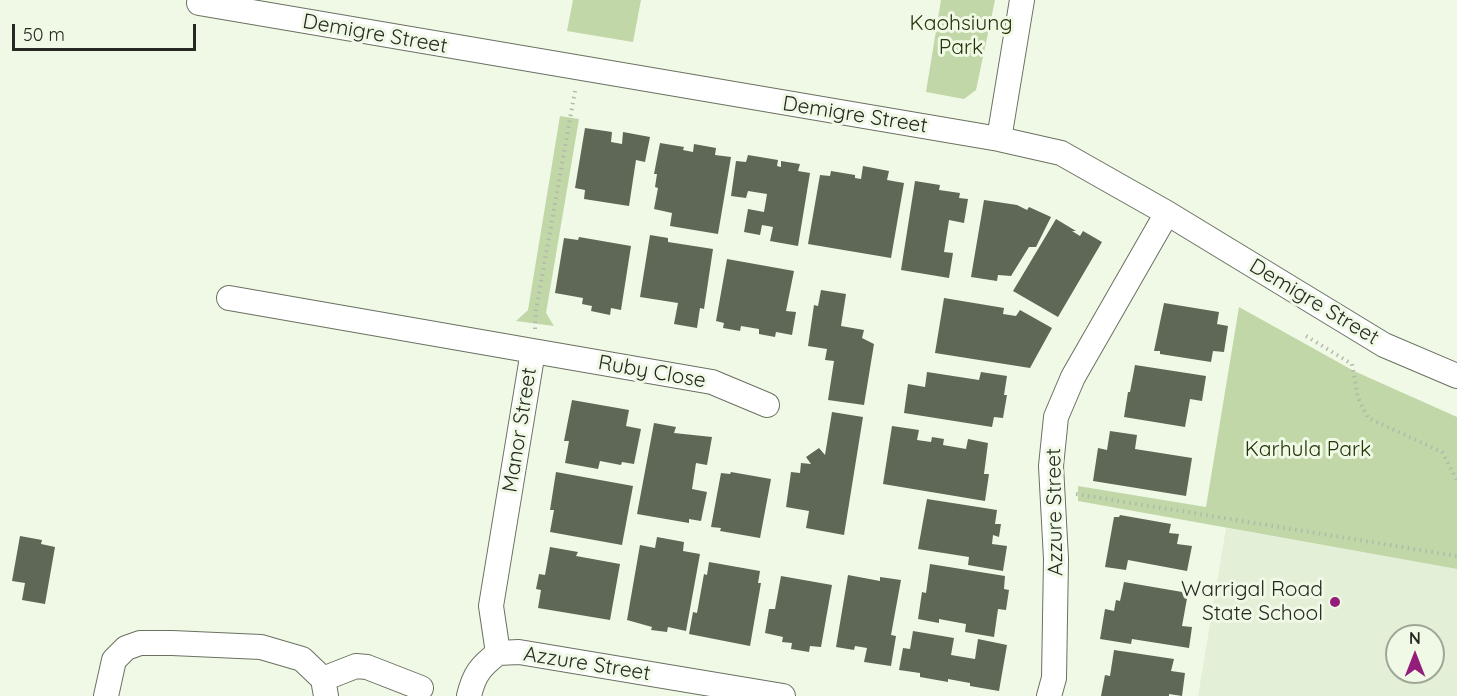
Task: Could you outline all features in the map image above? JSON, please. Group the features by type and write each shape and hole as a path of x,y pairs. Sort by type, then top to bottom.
{"street":[{"path":"999,140 1022,0"},
{"name":"Demigre Street","path":"199,3 999,140 1061,153 1167,213 1384,345 1457,376"},
{"name":"Azzure Street","path":"1049,696 1054,678 1056,559 1051,466 1056,417 1073,377 1167,213"},
{"name":"Manor Street","path":"229,298 533,351 491,606 498,653"},
{"name":"Ruby Close","path":"533,351 712,382 767,405"},
{"path":"106,696 114,660 126,648 140,644 261,647 302,659 314,668 324,687 356,666 367,667 422,688"},
{"name":"Azzure Street","path":"498,653 519,652 783,696"},
{"path":"470,696 472,680 484,664 498,653"}],"path":[{"path":"533,351 536,310 578,69"},
{"path":"1306,336 1353,364 1358,398 1368,418 1442,452 1457,480"},
{"path":"1052,496 1078,494 1457,556"}],"shaded area":[{"name":"Warrigal Road State School","path":"1226,528 1457,569 1457,696 1198,696"}],"green space":[{"path":"573,0 641,0 633,42 567,31"},
{"name":"Kaohsiung Park","path":"941,0 995,0 976,90 964,99 926,92"},
{"path":"560,116 579,119 546,313 554,326 516,321 528,310"},
{"name":"Karhula Park","path":"1239,307 1354,371 1457,417 1457,569 1078,501 1078,486 1206,507"}],"building":[{"path":"585,128 612,132 611,142 622,144 623,132 650,137 645,162 636,160 629,206 584,199 585,190 575,188"},
{"path":"660,143 684,147 683,150 693,152 694,144 716,148 715,155 731,157 718,234 670,226 672,213 654,209 658,188 655,187 657,174 654,174"},
{"path":"748,155 778,160 777,166 781,167 781,161 800,164 798,171 810,173 798,246 770,241 773,227 762,225 760,235 744,232 748,209 764,212 767,194 748,191 746,198 731,196 736,161 746,162"},
{"path":"863,166 889,171 887,180 904,183 891,258 808,244 820,175 830,176 831,171 855,175 855,178 861,179"},
{"path":"915,181 940,185 939,190 960,193 959,198 968,199 964,223 949,220 944,252 953,253 949,278 901,270"},
{"path":"984,200 1017,205 1027,210 1029,207 1051,217 1036,247 1029,247 1011,276 998,275 997,281 971,277"},
{"path":"1056,219 1080,236 1083,231 1102,242 1058,317 1013,291"},
{"path":"650,235 668,238 668,242 713,249 704,309 700,308 697,328 674,324 678,303 640,297"},
{"path":"579,237 631,246 621,310 611,308 610,315 591,311 592,306 582,304 583,298 555,293 564,238 578,240"},
{"path":"727,259 794,271 786,311 796,312 792,335 776,332 775,337 759,334 759,329 741,326 740,331 723,328 724,323 716,321"},
{"path":"821,290 846,294 841,326 864,330 862,338 874,344 864,405 828,400 834,361 825,360 827,349 808,346 814,305 818,306"},
{"path":"944,298 1004,308 1003,314 1016,316 1020,310 1052,328 1030,368 935,353"},
{"path":"1164,303 1219,312 1217,324 1228,326 1224,352 1213,351 1211,362 1160,354 1160,351 1154,351"},
{"path":"1135,365 1206,376 1202,401 1190,399 1185,427 1124,417"},
{"path":"927,372 979,380 981,372 1007,376 1004,395 1007,395 1003,418 994,417 992,427 904,413 908,384 925,387"},
{"path":"572,400 629,410 626,426 641,429 634,464 622,462 621,465 600,461 598,469 565,463 569,441 564,441"},
{"path":"832,412 863,417 844,535 806,528 809,511 786,507 791,472 800,473 801,463 811,464 806,457 819,448 825,455"},
{"path":"654,423 676,427 674,433 712,437 707,465 696,463 692,489 707,492 701,521 689,519 689,523 637,514"},
{"path":"892,426 919,430 917,440 931,442 932,437 944,439 943,445 966,449 968,439 988,443 984,474 989,474 985,501 883,484"},
{"path":"1110,431 1137,435 1135,449 1192,458 1186,496 1093,481 1098,448 1107,450"},
{"path":"556,472 633,486 622,545 550,532 554,510 550,510"},
{"path":"731,472 771,479 760,538 720,531 721,528 711,527 721,473 730,474"},
{"path":"927,499 997,510 995,524 1001,524 999,537 993,535 992,544 1007,546 1003,571 968,565 969,557 918,549"},
{"path":"1120,515 1171,524 1169,533 1179,534 1177,544 1192,546 1187,571 1128,560 1126,570 1105,567 1114,517"},
{"path":"20,536 42,540 41,544 55,547 45,604 22,600 25,583 12,581"},
{"path":"657,537 684,542 683,551 700,554 686,631 668,627 667,632 651,630 652,627 627,620 640,545 655,548"},
{"path":"550,547 578,552 576,556 620,564 610,620 538,608 541,590 536,589 539,574 545,575"},
{"path":"709,562 760,571 758,583 761,583 750,646 689,634 693,612 697,613 704,574 707,575"},
{"path":"930,564 1005,576 1004,589 1009,590 1006,610 998,609 994,637 965,632 966,624 939,619 939,623 918,619 922,592 926,593"},
{"path":"848,575 880,581 880,577 901,580 891,635 896,636 891,666 864,662 867,648 855,646 854,650 836,647"},
{"path":"781,576 832,585 821,647 810,646 809,652 791,649 792,643 782,642 783,637 765,633 769,609 775,609"},
{"path":"1124,582 1188,593 1182,626 1192,627 1189,648 1132,639 1131,644 1100,639 1105,609 1114,611 1116,600 1120,601"},
{"path":"913,631 954,638 951,655 975,659 978,639 1007,645 999,691 948,679 948,682 920,677 920,673 899,670 903,648 910,649"},
{"path":"1114,650 1174,659 1171,671 1185,673 1182,696 1169,694 1169,696 1101,696 1105,675 1110,676"}],"place":[{"name":"Warrigal Road State School","path":"1335,602"}]}
